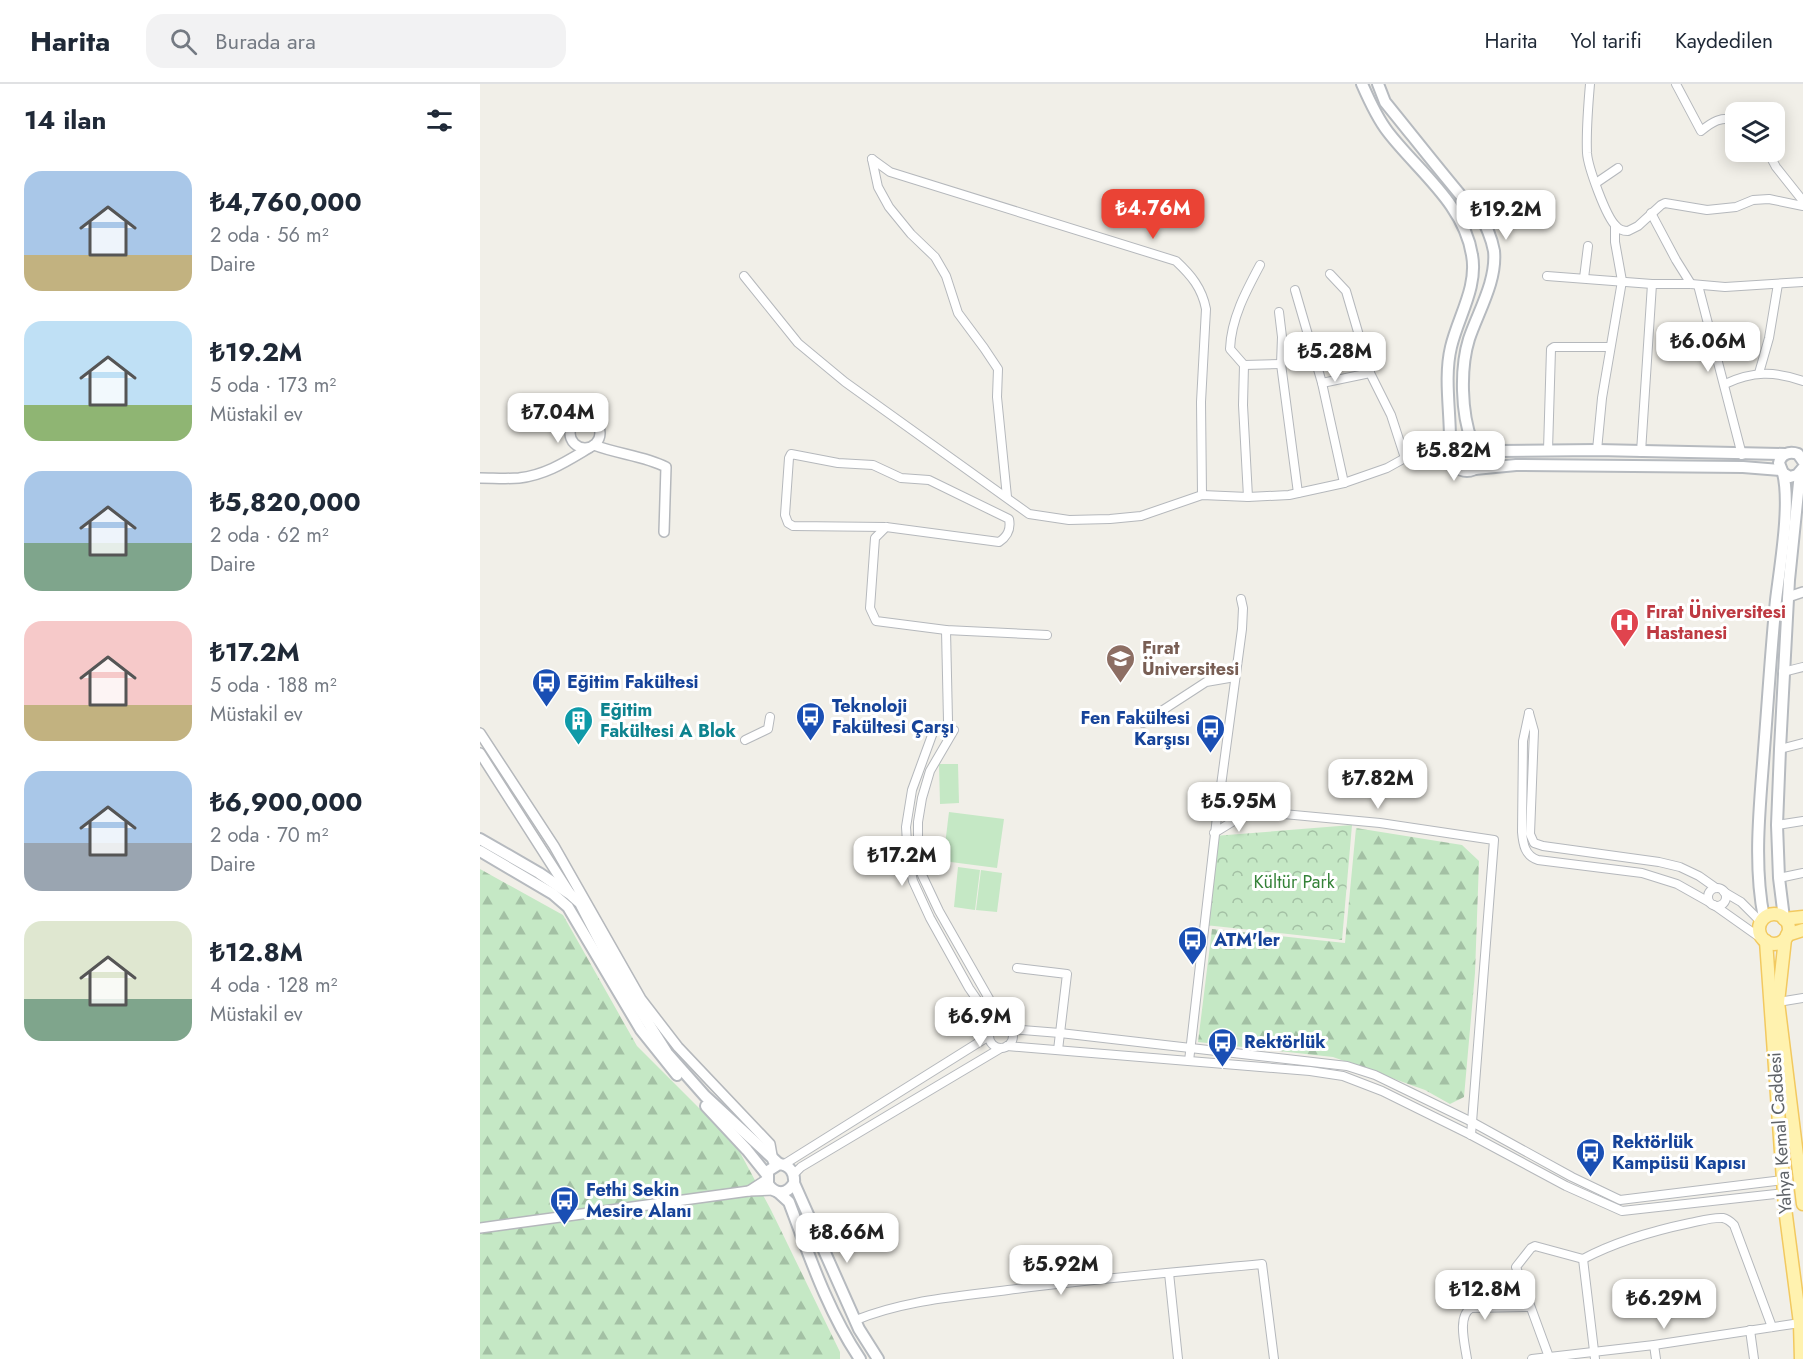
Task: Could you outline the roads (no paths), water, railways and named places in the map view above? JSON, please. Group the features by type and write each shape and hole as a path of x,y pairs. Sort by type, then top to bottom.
{"main road":[{"path":"1362,84 1387,131 1449,203 1465,230 1473,256 1473,278 1451,348 1448,369 1450,439 1453,462 1459,468 1467,471 1475,468 1516,465 1743,467 1782,472 1790,477 1802,470"},
{"path":"1378,84 1385,102 1464,200 1479,215 1490,236 1494,252 1492,270 1463,364 1465,411 1481,462 1475,468"},
{"path":"1453,451 1463,441 1499,450 1742,454 1793,452 1801,456"},
{"path":"1785,454 1779,463 1786,489 1784,529 1774,622 1760,804 1759,893 1762,920 1759,930 1764,940 1774,944 1803,930"},
{"path":"1786,937 1788,926 1784,919 1779,878 1777,825 1788,597 1802,470"},
{"path":"480,839 540,873 580,903 613,967 667,1053 705,1096 778,1163 788,1166 856,1320 878,1359"},
{"path":"480,850 553,894 568,907 641,1030 667,1064 747,1150 776,1191 789,1202 829,1301 853,1353 860,1359"},
{"path":"1762,920 1771,915 1784,919 1803,917"},
{"name":"Yahya Kemal Caddesi","path":"1786,937 1778,1002 1803,1202"},
{"name":"Yahya Kemal Caddesi","path":"1764,940 1784,1187 1800,1323 1801,1359"},
{"path":"766,1178 771,1168 778,1163"},
{"path":"776,1191 788,1191 794,1178"}],"street":[{"path":"1590,84 1587,153 1589,165 1611,221 1623,231 1638,226 1665,203 1707,210 1736,207 1753,200 1769,199 1803,206"},
{"path":"1676,84 1701,131 1720,118 1725,117"},
{"path":"1007,497 997,397 998,369 958,313 946,276 935,257 911,234 890,207 878,187 872,159 890,172 1176,261 1191,274 1203,294 1206,309 1201,402 1202,495"},
{"path":"1774,162 1787,182 1802,196"},
{"path":"1596,183 1618,168"},
{"path":"1652,213 1676,260 1694,284 1725,384 1742,454"},
{"path":"1597,450 1602,398 1622,282 1615,242 1615,226"},
{"path":"1584,278 1588,246"},
{"path":"1248,497 1243,405 1244,365 1230,349 1230,341 1243,296 1260,265"},
{"path":"1330,274 1346,291 1370,373 1391,415 1405,458"},
{"path":"744,276 798,343 845,382 1029,514 1069,520 1142,516 1202,495 1248,497 1298,493 1344,483 1387,468 1405,458 1453,451"},
{"path":"1547,276 1725,287 1803,282"},
{"path":"1641,452 1652,284"},
{"path":"1759,372 1769,338 1778,284"},
{"path":"1295,290 1322,383 1344,483"},
{"path":"1279,312 1281,364 1298,493"},
{"path":"1282,352 1312,347"},
{"path":"1548,450 1551,349 1554,347 1610,347"},
{"path":"1244,365 1281,364"},
{"path":"1725,384 1736,378 1759,372 1773,373 1803,381"},
{"path":"1322,383 1370,373"},
{"path":"480,478 517,478 536,475 554,468 592,446 658,463 666,468 664,532"},
{"path":"792,454 838,463 873,465 901,478 929,480 1009,519 1011,526 1006,537 999,542 886,527 793,526 788,523 784,515 789,458 792,454"},
{"path":"886,527 874,538 870,608 876,621 946,630 1047,635"},
{"path":"1788,597 1803,592"},
{"path":"1189,1061 1214,833 1244,608 1241,599"},
{"path":"946,630 948,721"},
{"path":"1783,672 1803,667"},
{"path":"1143,723 1206,682 1235,677"},
{"path":"1527,841 1530,834 1534,731 1529,713 1522,741 1527,841 1530,856 1538,861 1642,873 1677,884 1764,940"},
{"path":"745,740 768,729 770,717"},
{"path":"934,727 912,790 906,827 908,858 913,881 930,918 969,988 995,1026"},
{"path":"794,1178 801,1167 1004,1047 1013,1037 939,911 922,876 918,861 918,822 922,798 930,771 954,730"},
{"path":"480,733 554,846 641,999 678,1047 770,1144 778,1163 989,1036 995,1026"},
{"path":"1780,748 1803,743"},
{"path":"480,753 570,894"},
{"path":"1218,808 1380,823 1494,840 1471,1135"},
{"path":"1214,833 1250,811"},
{"path":"1777,825 1803,821"},
{"path":"1527,841 1543,846 1680,867 1741,902 1762,920"},
{"path":"1642,873 1644,860"},
{"path":"1779,878 1803,873"},
{"path":"1711,904 1709,893 1720,890"},
{"path":"1711,904 1720,905 1725,901 1720,890"},
{"path":"1017,968 1067,974 1058,1050"},
{"path":"1778,1002 1803,998"},
{"path":"995,1026 1347,1066 1375,1075 1472,1122 1572,1177 1620,1200 1784,1187"},
{"path":"989,1036 994,1046 1310,1071 1344,1076 1382,1091 1566,1186 1622,1211 1784,1187"},
{"path":"749,1191 766,1178"},
{"path":"480,1228 749,1191 776,1191"},
{"path":"1549,1357 1515,1267 1531,1248 1539,1246 1582,1259 1611,1245 1696,1221 1725,1218 1734,1225 1772,1327"},
{"path":"1582,1259 1595,1355"},
{"path":"856,1320 895,1307 931,1299 1083,1280 1262,1264 1274,1359"},
{"path":"1168,1273 1178,1359"},
{"path":"1467,1359 1463,1319 1467,1311 1472,1308 1530,1307"},
{"path":"1532,1359 1595,1355 1800,1323"},
{"path":"1750,1330 1754,1359"},
{"path":"1654,1345 1656,1359"}],"place":[{"name":"Fırat Üniversitesi Hastanesi","path":"1625,648"},
{"name":"Fırat Üniversitesi","path":"1121,684"},
{"name":"Eğitim Fakültesi","path":"546,708"},
{"name":"Teknoloji Fakültesi Çarşı","path":"811,742"},
{"name":"Eğitim Fakültesi A Blok","path":"579,746"},
{"name":"Fen Fakültesi Karşısı","path":"1211,754"},
{"name":"ATM'ler","path":"1193,966"},
{"name":"Rektörlük","path":"1223,1068"},
{"name":"Rektörlük Kampüsü Kapısı","path":"1591,1178"},
{"name":"Fethi Sekin Mesire Alanı","path":"565,1226"}],"park label":[{"name":"Kültür Park","path":"1294,882"}]}
